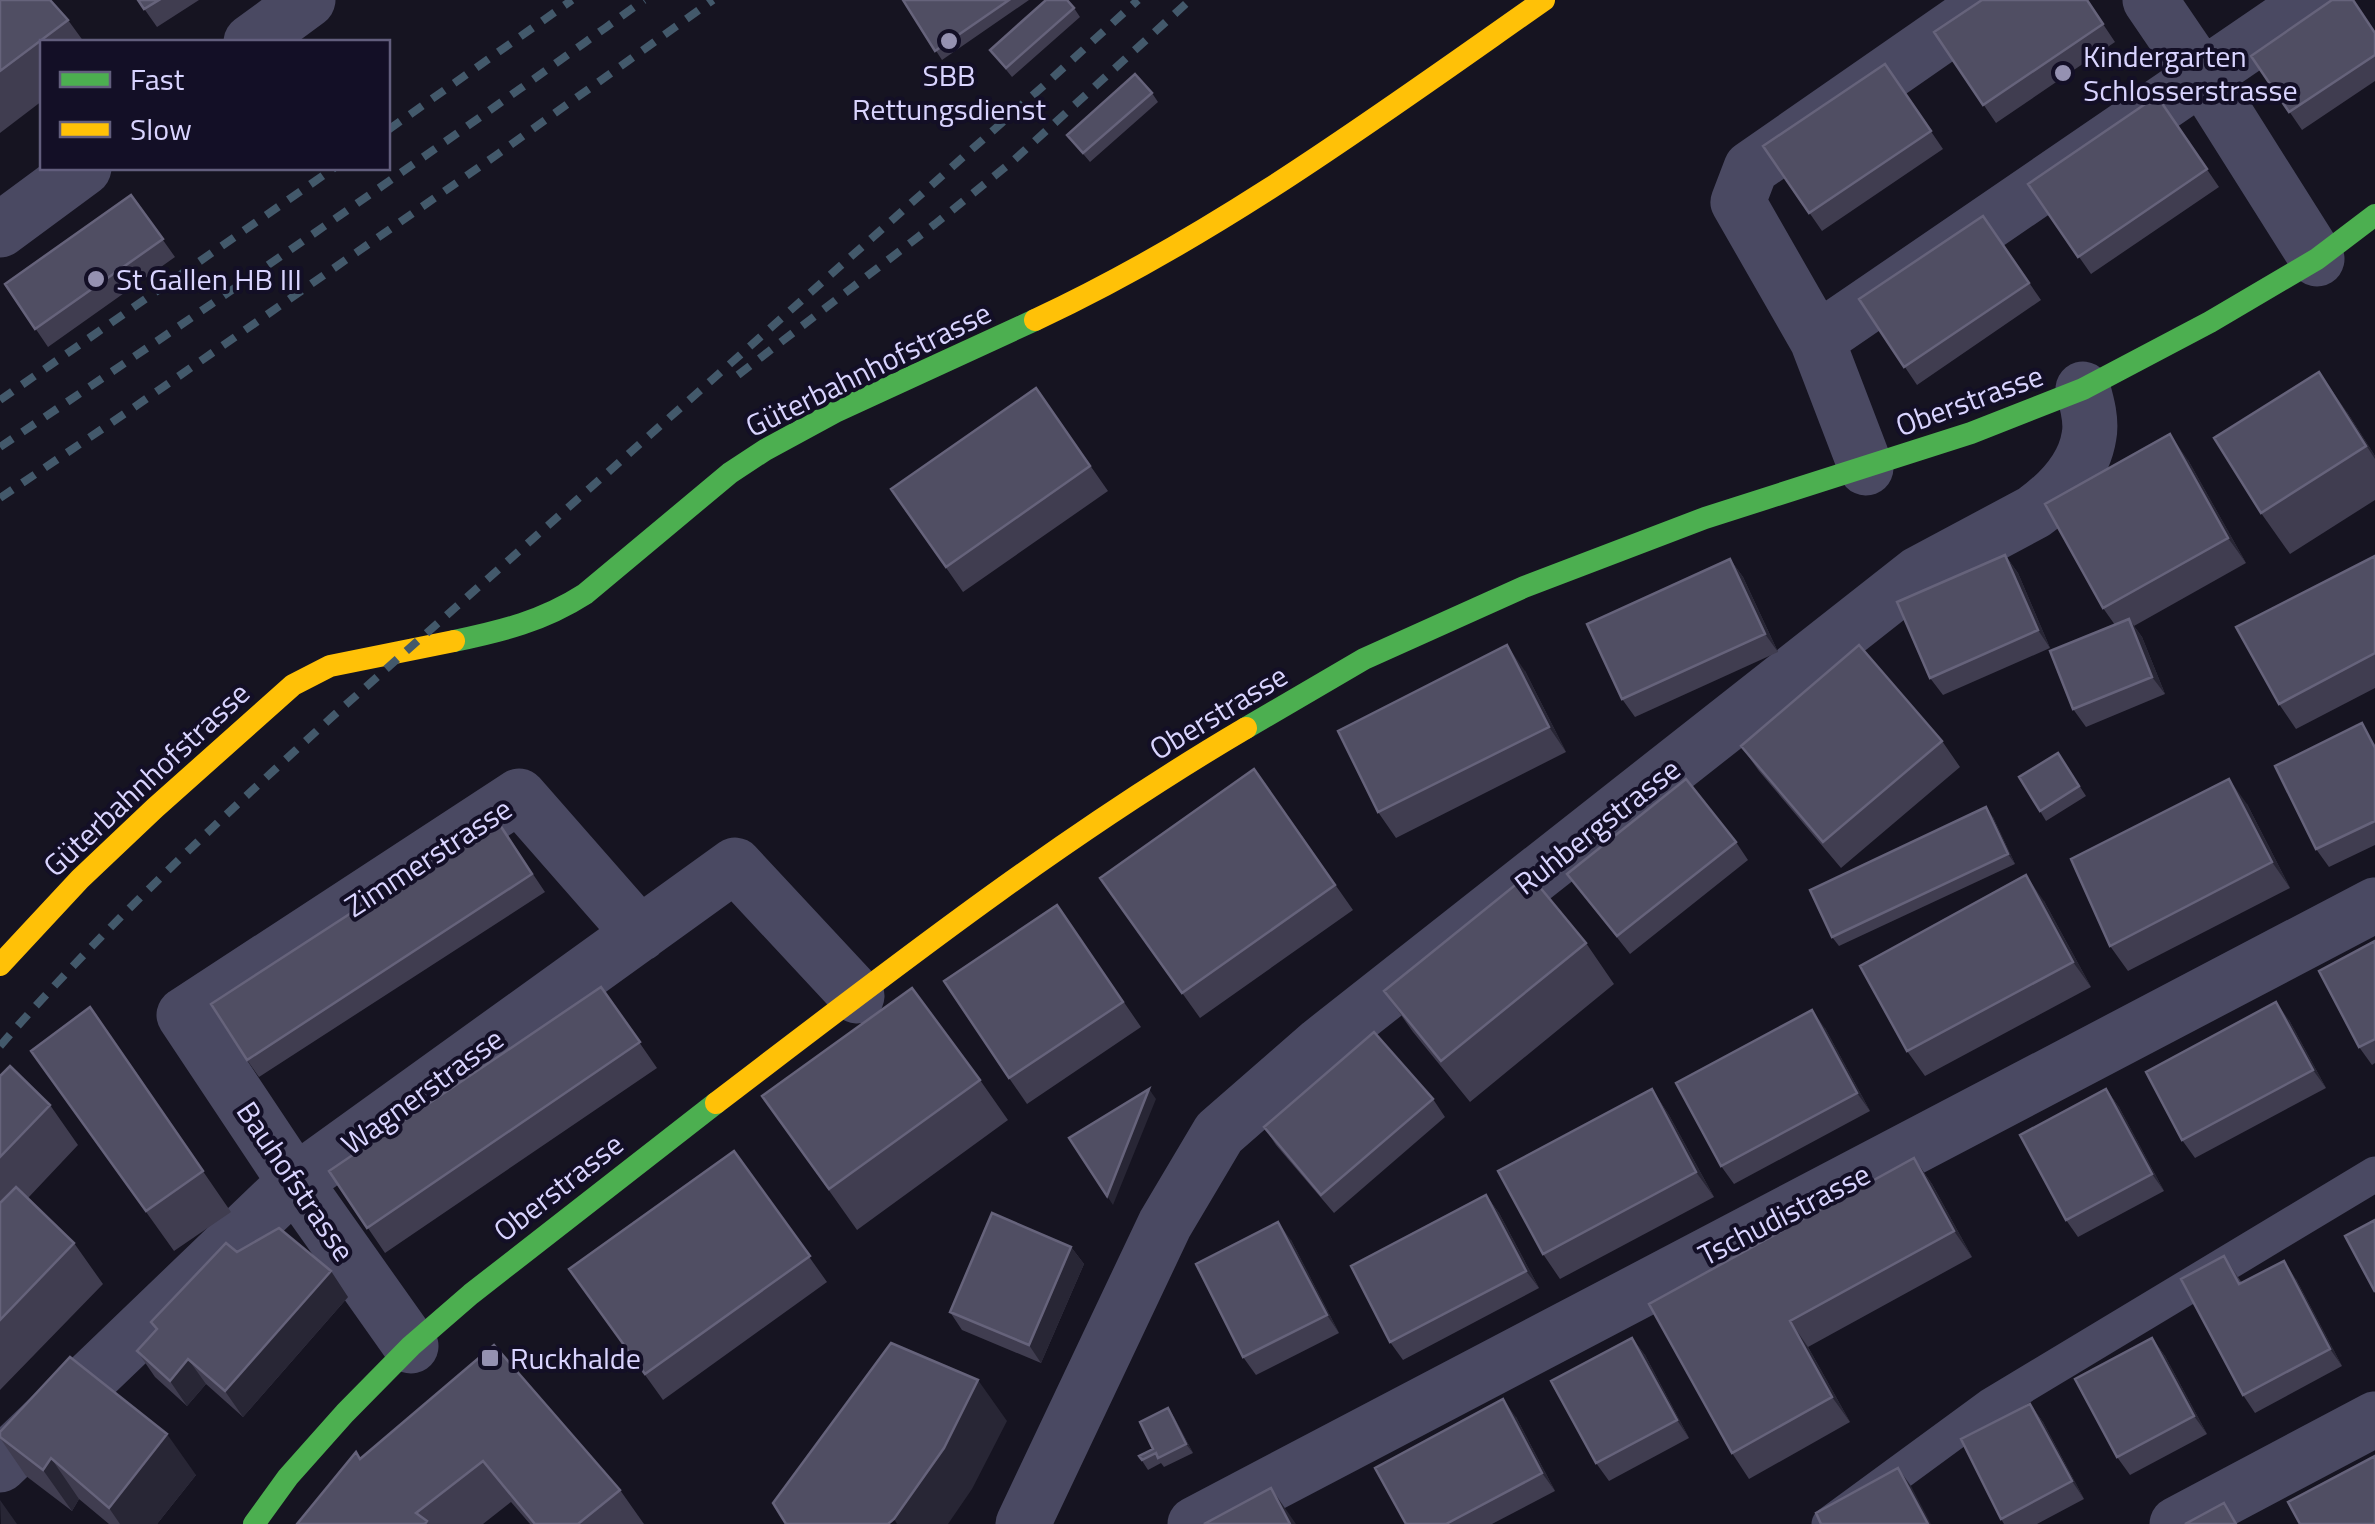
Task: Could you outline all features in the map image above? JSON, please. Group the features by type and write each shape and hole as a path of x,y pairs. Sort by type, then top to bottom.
{"street":[{"path":"254,40 308,0"},
{"name":"Güterbahnhofstrasse","path":"0,965 80,879 154,808 309,674 330,666 501,632 559,611 765,450 835,412 1074,301 1192,237 1329,150 1544,0"},
{"path":"1866,468 1817,340 1738,202 1752,168 1993,0"},
{"path":"2150,0 2202,75 2317,259"},
{"path":"1817,340 2314,0"},
{"path":"0,230 81,170"},
{"name":"Oberstrasse","path":"254,1524 288,1477 333,1426 411,1346 471,1294 857,996 1046,857 1174,772 1364,659 1524,586 1705,518 1971,434 2083,389 2210,322 2317,259 2375,215"},
{"name":"Ruhbergstrasse","path":"1024,1524 1165,1224 1219,1133 1321,1044 1918,574 2052,499 2081,460 2090,434 2083,389"},
{"name":"Zimmerstrasse","path":"184,1015 519,796 640,934"},
{"name":"Wagnerstrasse","path":"0,1465 294,1182 735,865 857,996"},
{"name":"Tschudistrasse","path":"1195,1524 2375,905"},
{"name":"Bauhofstrasse","path":"184,1015 294,1182 411,1346"},
{"path":"2177,1524 2375,1419"}],"lane":[{"path":"1830,1524 1990,1406 2375,1174"}],"building":[{"path":"0,0 50,0 68,20 0,71"},
{"path":"138,0 159,0 144,9"},
{"name":"SBB Rettungsdienst","path":"903,0 1009,0 935,51"},
{"path":"1046,0 1067,0 1074,8 1006,68 990,50"},
{"path":"1982,0 2087,0 2103,24 1983,105 1934,32"},
{"path":"2332,0 2353,0 2375,33 2375,55 2289,112 2251,56"},
{"path":"1885,64 1931,131 1809,213 1763,146"},
{"path":"1135,74 1152,93 1083,153 1067,135"},
{"path":"2157,96 2207,169 2078,257 2028,184"},
{"path":"131,195 163,239 35,329 5,284"},
{"path":"1983,216 2029,283 1904,367 1859,299"},
{"path":"2319,372 2366,446 2261,513 2214,438"},
{"path":"1036,388 1090,466 946,567 891,489"},
{"path":"2170,434 2228,538 2103,608 2045,504"},
{"path":"2005,555 2038,630 1930,678 1897,602"},
{"path":"2375,556 2375,653 2279,704 2236,627"},
{"path":"1730,559 1765,634 1622,699 1587,624"},
{"path":"2129,619 2152,677 2073,709 2050,651"},
{"path":"1507,645 1549,727 1378,812 1338,731"},
{"path":"1859,645 1942,741 1823,842 1741,746"},
{"path":"2362,723 2375,748 2375,821 2316,849 2275,766"},
{"path":"2058,753 2079,786 2040,811 2019,777"},
{"path":"1254,769 1335,885 1182,993 1100,878"},
{"path":"1686,779 1736,842 1617,936 1567,874"},
{"path":"2229,779 2272,862 2110,946 2071,859"},
{"path":"1986,807 2008,854 1832,937 1810,890"},
{"path":"496,819 532,874 247,1060 211,1004"},
{"path":"1529,874 1586,943 1441,1061 1384,991"},
{"path":"2026,875 2073,962 1907,1051 1860,966"},
{"path":"1057,905 1123,1002 1009,1078 944,981"},
{"path":"2375,941 2375,1039 2359,1047 2319,971"},
{"path":"601,987 640,1042 367,1228 329,1171"},
{"path":"912,988 980,1080 829,1189 762,1096"},
{"path":"2276,1002 2313,1070 2182,1140 2146,1072"},
{"path":"90,1007 203,1171 146,1211 31,1051"},
{"path":"1812,1010 1857,1093 1721,1166 1676,1083"},
{"path":"1374,1032 1433,1099 1321,1195 1264,1127"},
{"path":"10,1066 50,1105 0,1157 0,1076"},
{"path":"1149,1089 1107,1196 1069,1138"},
{"path":"1652,1089 1696,1172 1543,1254 1498,1171"},
{"path":"2106,1089 2152,1174 2066,1220 2020,1135"},
{"path":"734,1151 810,1256 645,1374 569,1269"},
{"path":"1914,1158 1954,1231 1790,1321 1832,1397 1732,1453 1649,1304"},
{"path":"16,1187 74,1243 0,1320 0,1203"},
{"path":"1486,1195 1526,1271 1390,1342 1351,1266"},
{"path":"992,1213 1071,1247 1029,1345 950,1312"},
{"path":"2375,1220 2375,1292 2345,1236"},
{"path":"1278,1222 1327,1315 1243,1357 1196,1264"},
{"path":"279,1228 331,1271 225,1391 188,1359 170,1381 137,1351 157,1329 151,1322 226,1243 237,1252"},
{"path":"2224,1256 2239,1284 2284,1261 2330,1349 2243,1395 2181,1279"},
{"path":"1632,1338 1677,1420 1596,1463 1551,1381"},
{"path":"2152,1338 2194,1416 2117,1457 2075,1379"},
{"path":"891,1343 978,1380 944,1448 888,1524 786,1524 773,1503"},
{"path":"494,1345 620,1490 578,1524 535,1524 483,1461 416,1513 427,1521 425,1524 297,1524 356,1452 360,1459"},
{"path":"70,1357 167,1434 109,1508 51,1458 43,1470 0,1437 0,1432"},
{"path":"1503,1399 1542,1473 1446,1524 1406,1524 1375,1468"},
{"path":"2030,1404 2072,1481 2001,1519 1961,1439"},
{"path":"1168,1408 1186,1444 1158,1458 1156,1453 1142,1460 1139,1456 1153,1449 1140,1422"},
{"path":"2375,1456 2375,1524 2300,1524 2288,1502"},
{"path":"1898,1468 1928,1524 1821,1524 1816,1513"},
{"path":"1271,1488 1290,1524 1204,1524"},
{"path":"2224,1503 2236,1524 2185,1524"}],"railway":[{"path":"390,129 572,0"},
{"path":"0,447 324,227 644,0"},
{"path":"0,498 495,156 713,0"},
{"path":"0,1046 120,918 289,756 1138,0"},
{"path":"738,375 1014,160 1190,0"},
{"path":"0,400 331,170"}],"traffic: fast":[{"path":"1246,728 1364,659 1524,587 1705,518 1971,433 2083,389 2210,322 2317,259 2375,215"},
{"path":"454,641 522,624 569,603 585,594 730,473 765,450 835,412 1035,320"},
{"path":"254,1524 288,1477 411,1346 471,1294 716,1103"}],"traffic: slow":[{"path":"1035,320 1102,287 1233,212 1544,0"},
{"path":"0,965 80,879 293,685 330,666 454,641"},
{"path":"716,1103 1041,860 1246,728"}],"place":[{"name":"SBB Rettungsdienst","path":"949,41"},
{"name":"Kindergarten Schlosserstrasse","path":"2063,73"},
{"name":"St Gallen HB III","path":"96,279"},
{"name":"Ruckhalde","path":"490,1358"}]}
